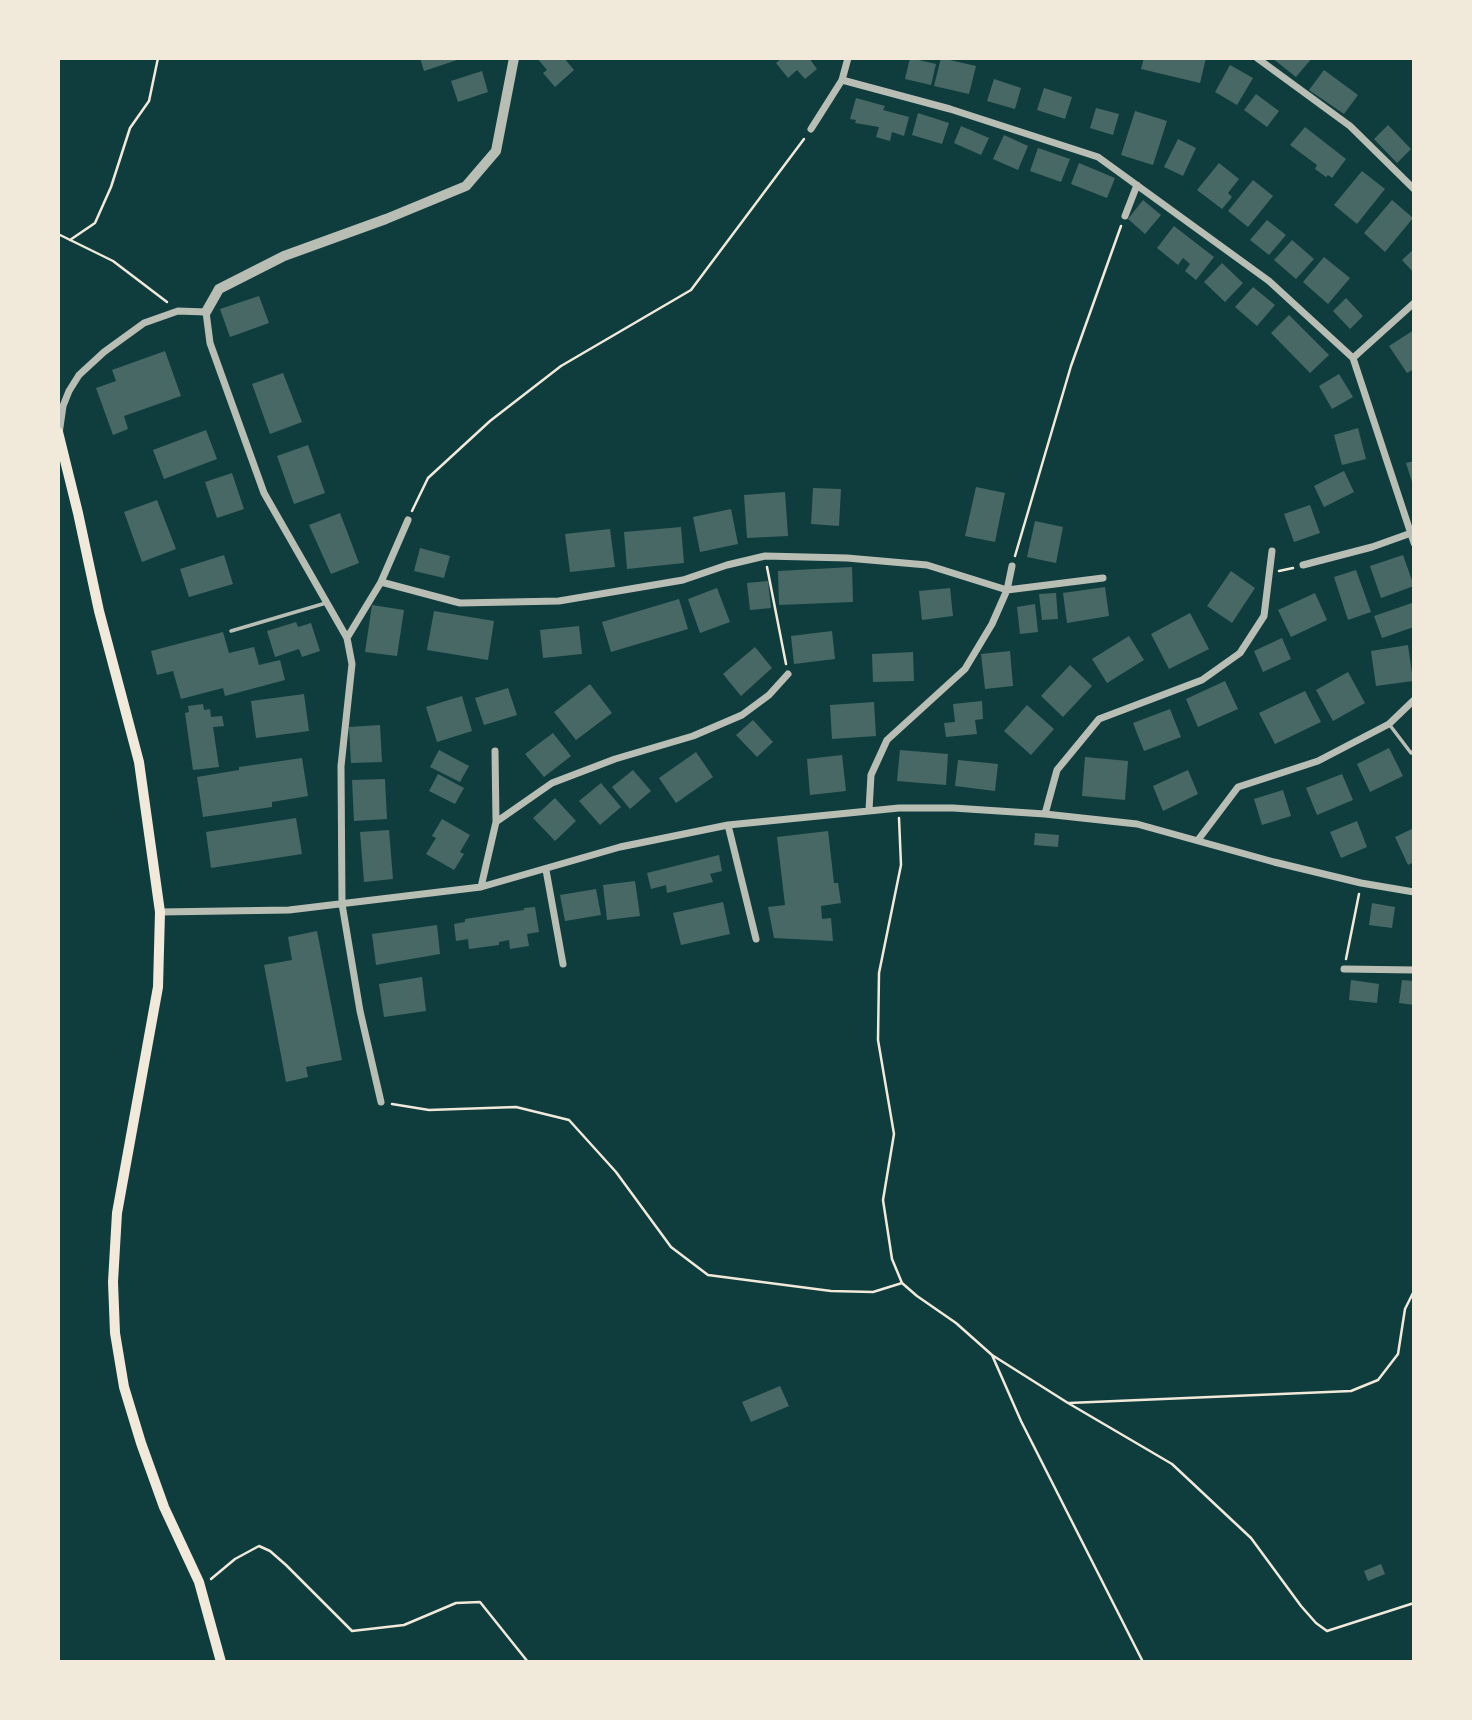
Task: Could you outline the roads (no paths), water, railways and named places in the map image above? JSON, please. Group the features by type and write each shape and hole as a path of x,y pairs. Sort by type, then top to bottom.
{"main road":[{"path":"58,434 99,611 139,762 160,912 158,987 117,1213 113,1282 115,1333 124,1387 141,1443 164,1507 201,1589 221,1662"}],"street":[{"path":"381,1102 360,1011 342,904 341,766 352,664 347,638 264,493 210,343 206,312 219,289 284,256 466,186 495,151 514,58"},
{"path":"811,129 842,80 848,58"},
{"path":"1257,58 1350,127 1414,188"},
{"path":"842,80 950,109 1098,157 1269,281 1353,358 1414,543"},
{"path":"1125,216 1137,185"},
{"path":"1353,358 1414,303"},
{"path":"58,434 63,406 79,375 104,352 144,323 178,310 206,312"},
{"path":"347,638 381,582 408,520"},
{"path":"1303,565 1372,547 1412,533"},
{"path":"1045,814 1057,769 1099,719 1202,680 1240,653 1264,616 1272,551"},
{"path":"381,582 460,603 559,601 683,580 765,556 847,558 927,565 1007,590 1104,578"},
{"path":"869,810 870,775 887,740 965,668 992,624 1007,590 1012,566"},
{"path":"496,822 552,783 615,759 694,736 742,715 769,695 788,674"},
{"path":"1198,840 1238,787 1318,761 1389,724 1414,700"},
{"path":"481,887 496,822 495,751"},
{"path":"160,912 289,910 481,887 620,847 728,825 899,808 953,808 1045,814 1137,824 1274,862 1361,883 1414,892"},
{"path":"728,825 756,939"},
{"path":"546,870 563,964"},
{"path":"1344,969 1414,970"}],"lane":[{"path":"231,631 326,603"},
{"path":"1389,724 1411,753 1414,751"}]}
